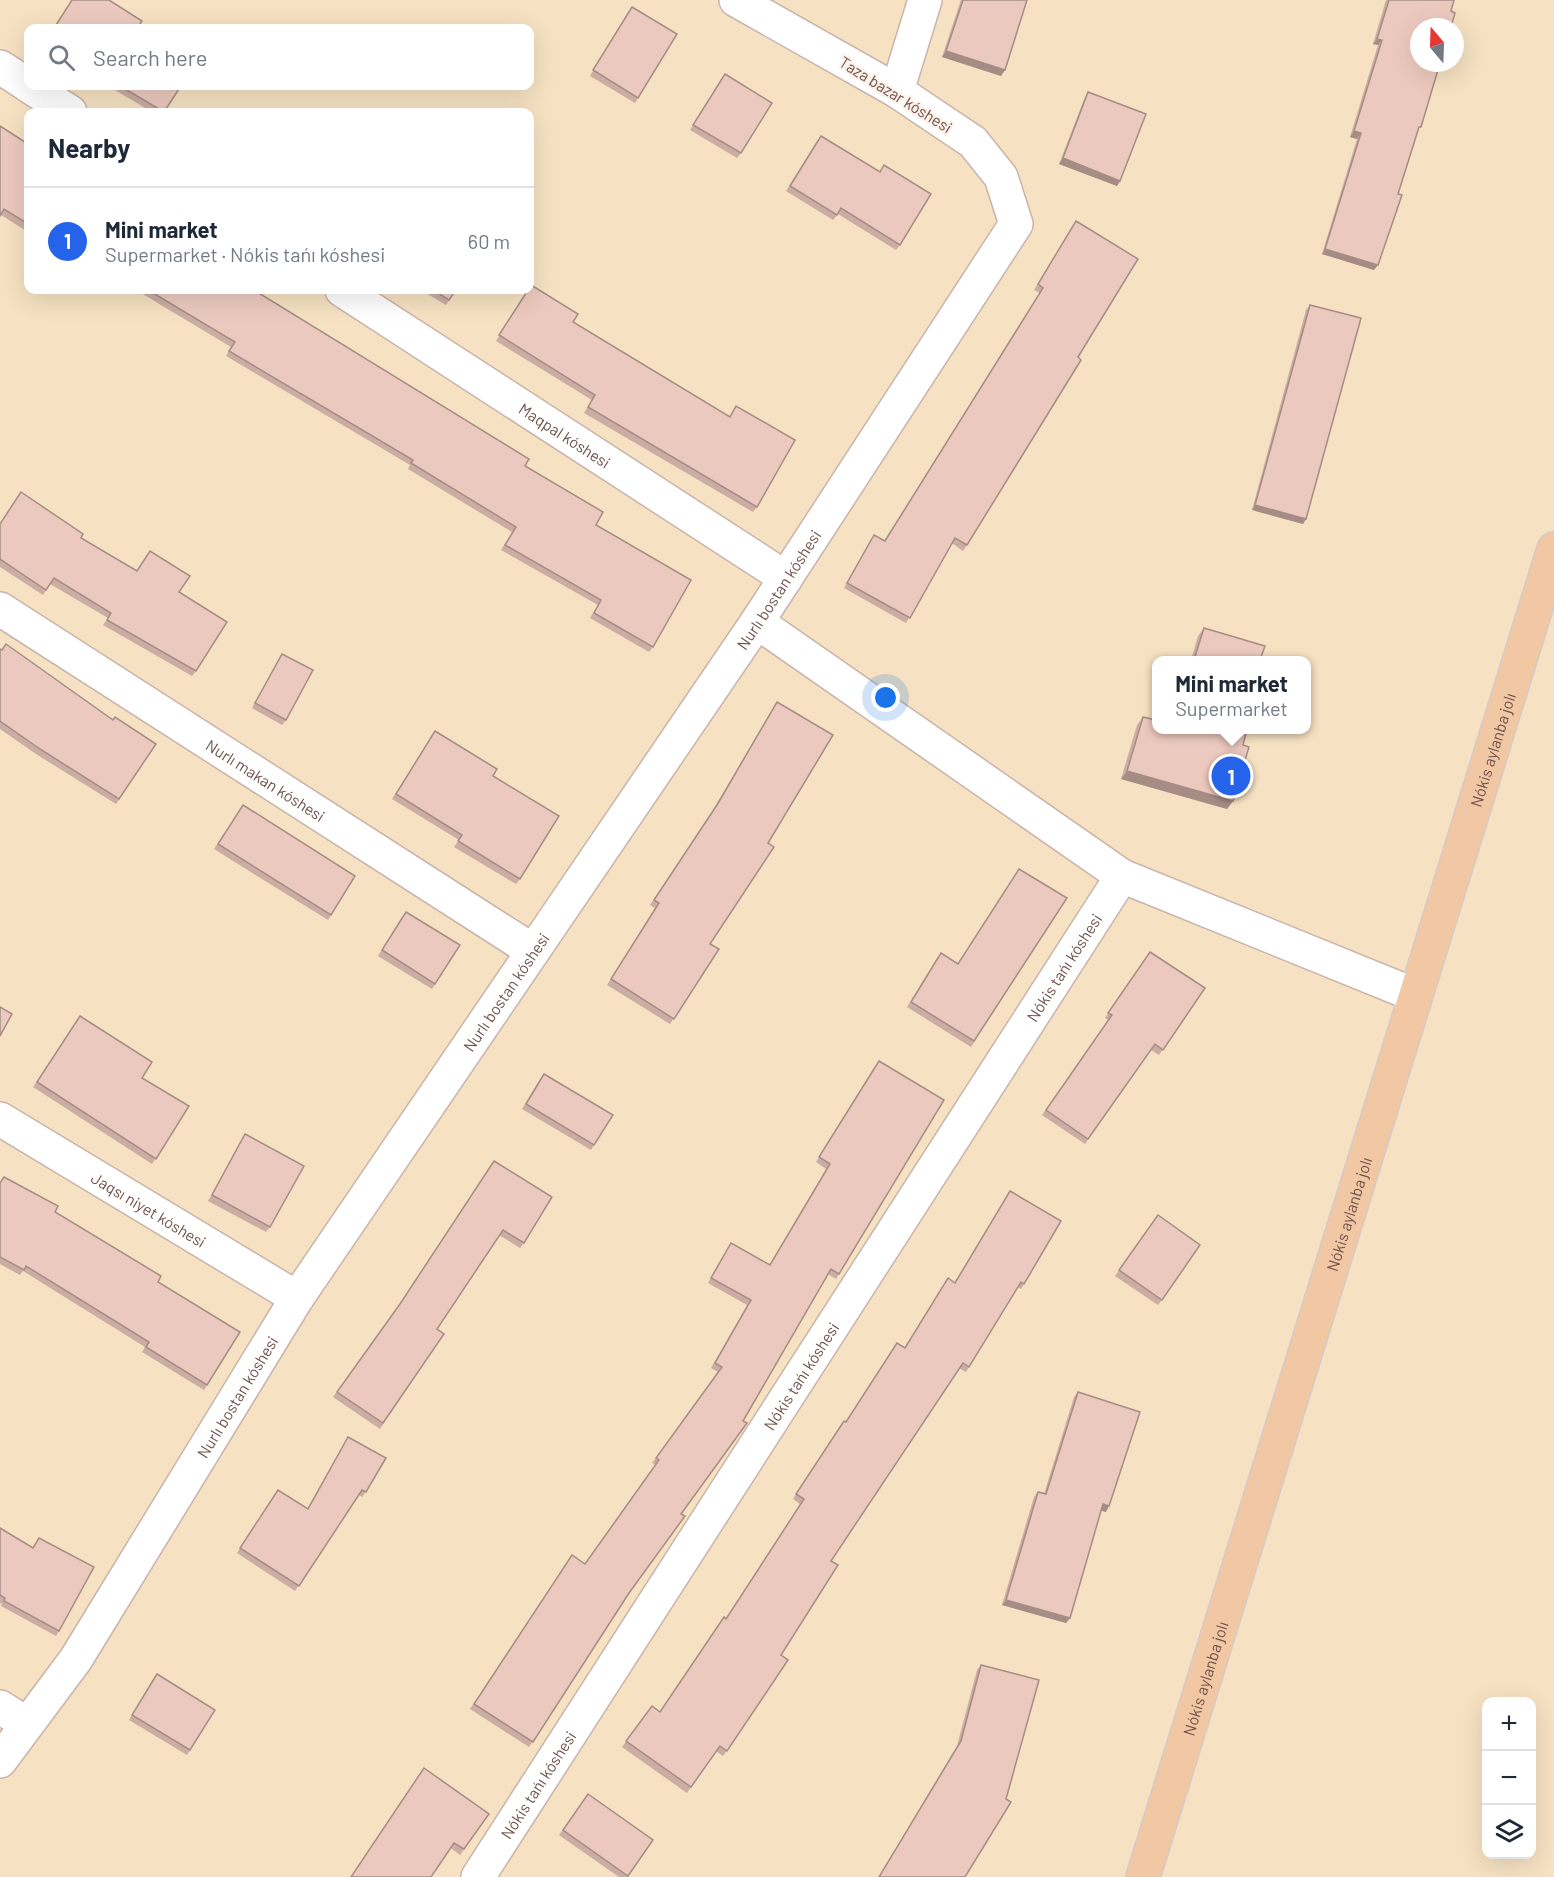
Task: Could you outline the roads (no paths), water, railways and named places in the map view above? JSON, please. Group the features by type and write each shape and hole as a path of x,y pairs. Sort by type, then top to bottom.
{"main road":[{"name":"Nókis aylanba jolı","path":"1143,1877 1415,994 1439,927 1554,549"}],"street":[{"name":"Taza bazar kóshesi","path":"736,0 897,91 973,142 1001,177 1016,224"},
{"path":"897,91 925,0"},
{"path":"0,67 24,82"},
{"path":"37,90 64,108"},
{"name":"Nurlı bostan kóshesi","path":"0,1761 13,1716 76,1659 297,1298 757,622 1016,224"},
{"name":"Maqpal kóshesi","path":"348,294 786,578"},
{"name":"Nurlı makan kóshesi","path":"0,609 534,951"},
{"path":"757,622 1122,876 1415,994"},
{"name":"Nókis tańı kóshesi","path":"478,1877 1122,876"},
{"name":"Jaqsı niyet kóshesi","path":"0,1119 297,1298"}],"place":[{"name":"Mini market","path":"1231,776"}]}
